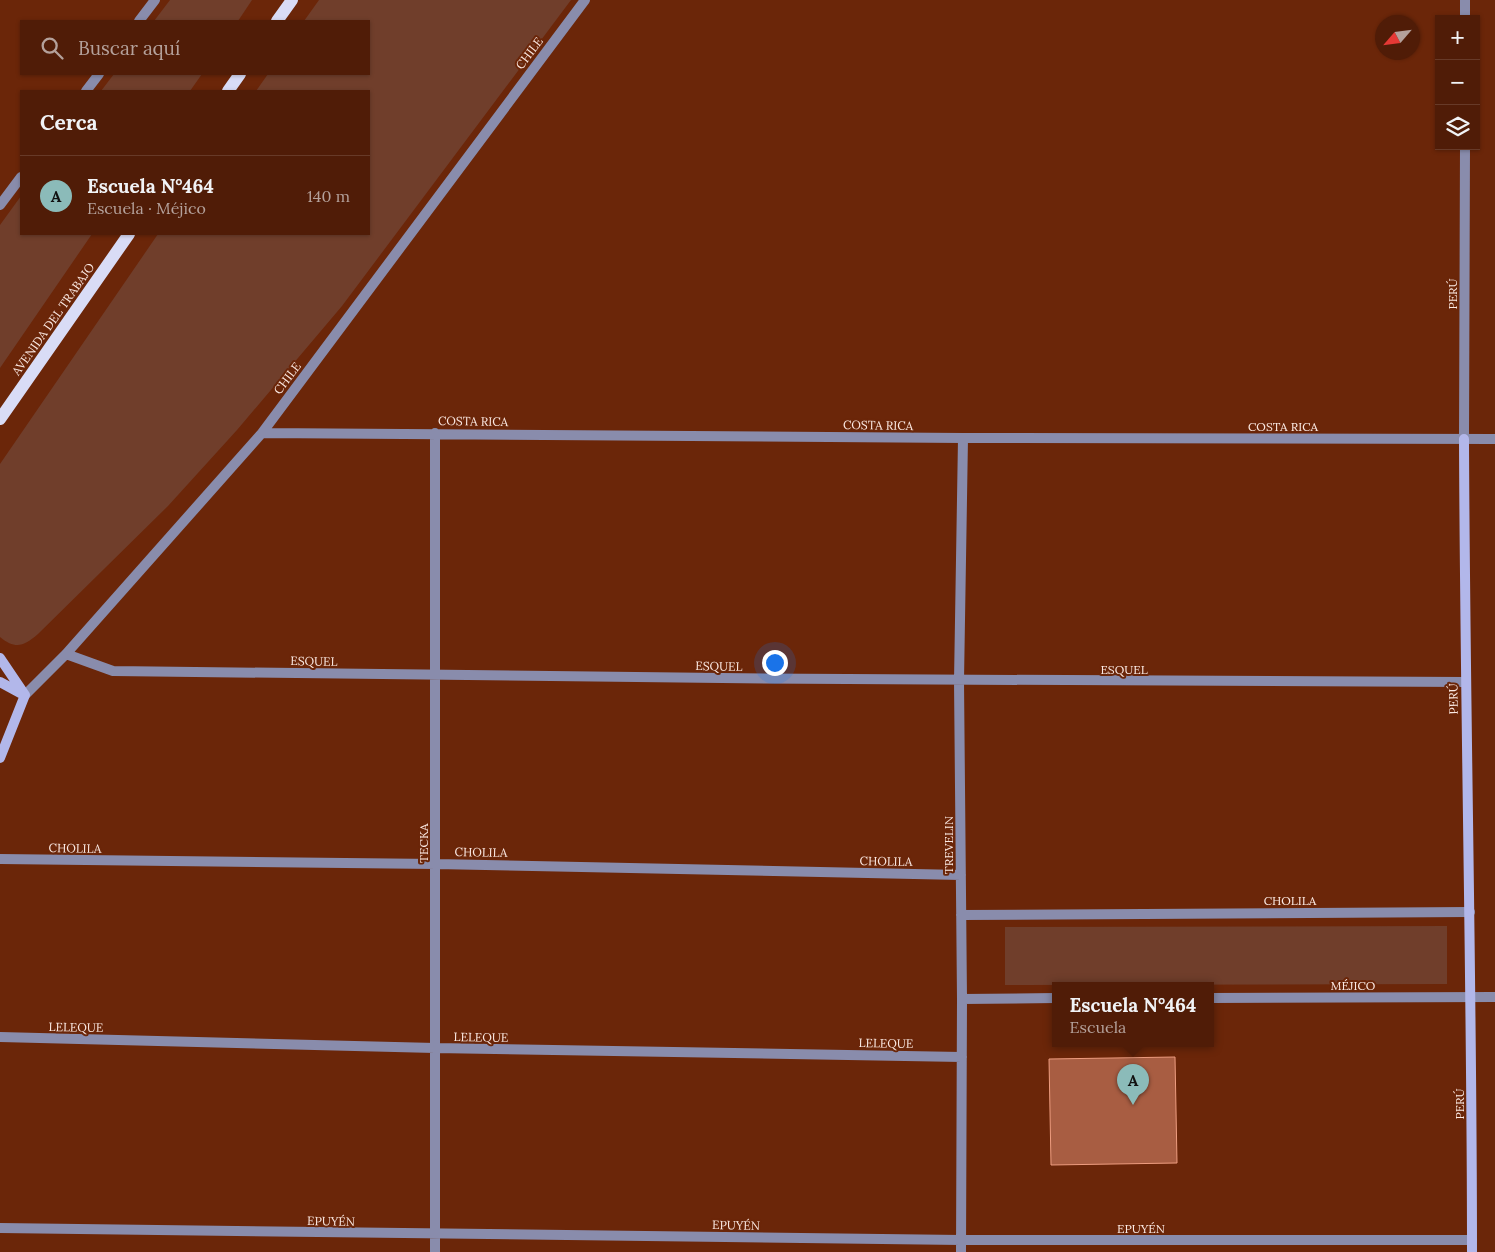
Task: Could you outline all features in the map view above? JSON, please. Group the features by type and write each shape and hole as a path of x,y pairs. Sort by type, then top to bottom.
{"main road":[{"path":"278,20 292,0"},
{"path":"229,90 239,75"},
{"name":"AVENIDA DEL TRABAJO","path":"0,419 128,235"}],"street":[{"path":"140,20 155,0"},
{"name":"CHILE","path":"0,758 25,695 66,654 262,433 585,0"},
{"path":"1465,0 1465,15"},
{"path":"87,90 98,75"},
{"name":"PERÚ","path":"1464,150 1465,682 1472,997 1472,1252"},
{"path":"0,205 20,178"},
{"name":"COSTA RICA","path":"262,433 963,438 1495,439"},
{"name":"TECKA","path":"435,434 435,1252"},
{"name":"TREVELIN","path":"961,1252 962,999 959,680 963,438"},
{"name":"ESQUEL","path":"66,654 113,671 435,676 1465,682"},
{"path":"0,658 25,695"},
{"path":"0,682 25,695"},
{"name":"CHOLILA","path":"0,860 436,864 961,875"},
{"name":"CHOLILA","path":"961,915 1470,912"},
{"name":"MÉJICO","path":"1214,998 1495,997"},
{"path":"962,999 1052,998"},
{"name":"LELEQUE","path":"0,1037 435,1048 962,1057"},
{"name":"EPUYÉN","path":"0,1228 961,1240 1472,1240"}],"shaded area":[{"path":"170,0 252,0 239,20 155,20"},
{"path":"319,0 571,0 342,306 237,430 168,506 38,634 24,644 11,644 0,637 0,464 157,235 370,235 370,90 257,90 267,75 370,75 370,20 305,20"},
{"path":"113,75 201,75 191,90 102,90"},
{"path":"20,197 20,235 91,235 0,368 0,225"},
{"path":"1447,926 1447,984 1214,985 1214,982 1052,982 1052,985 1005,985 1005,927"}],"building":[{"path":"1175,1057 1177,1163 1051,1165 1049,1059"}],"place":[{"name":"Escuela N°464","path":"1133,1105"}]}
